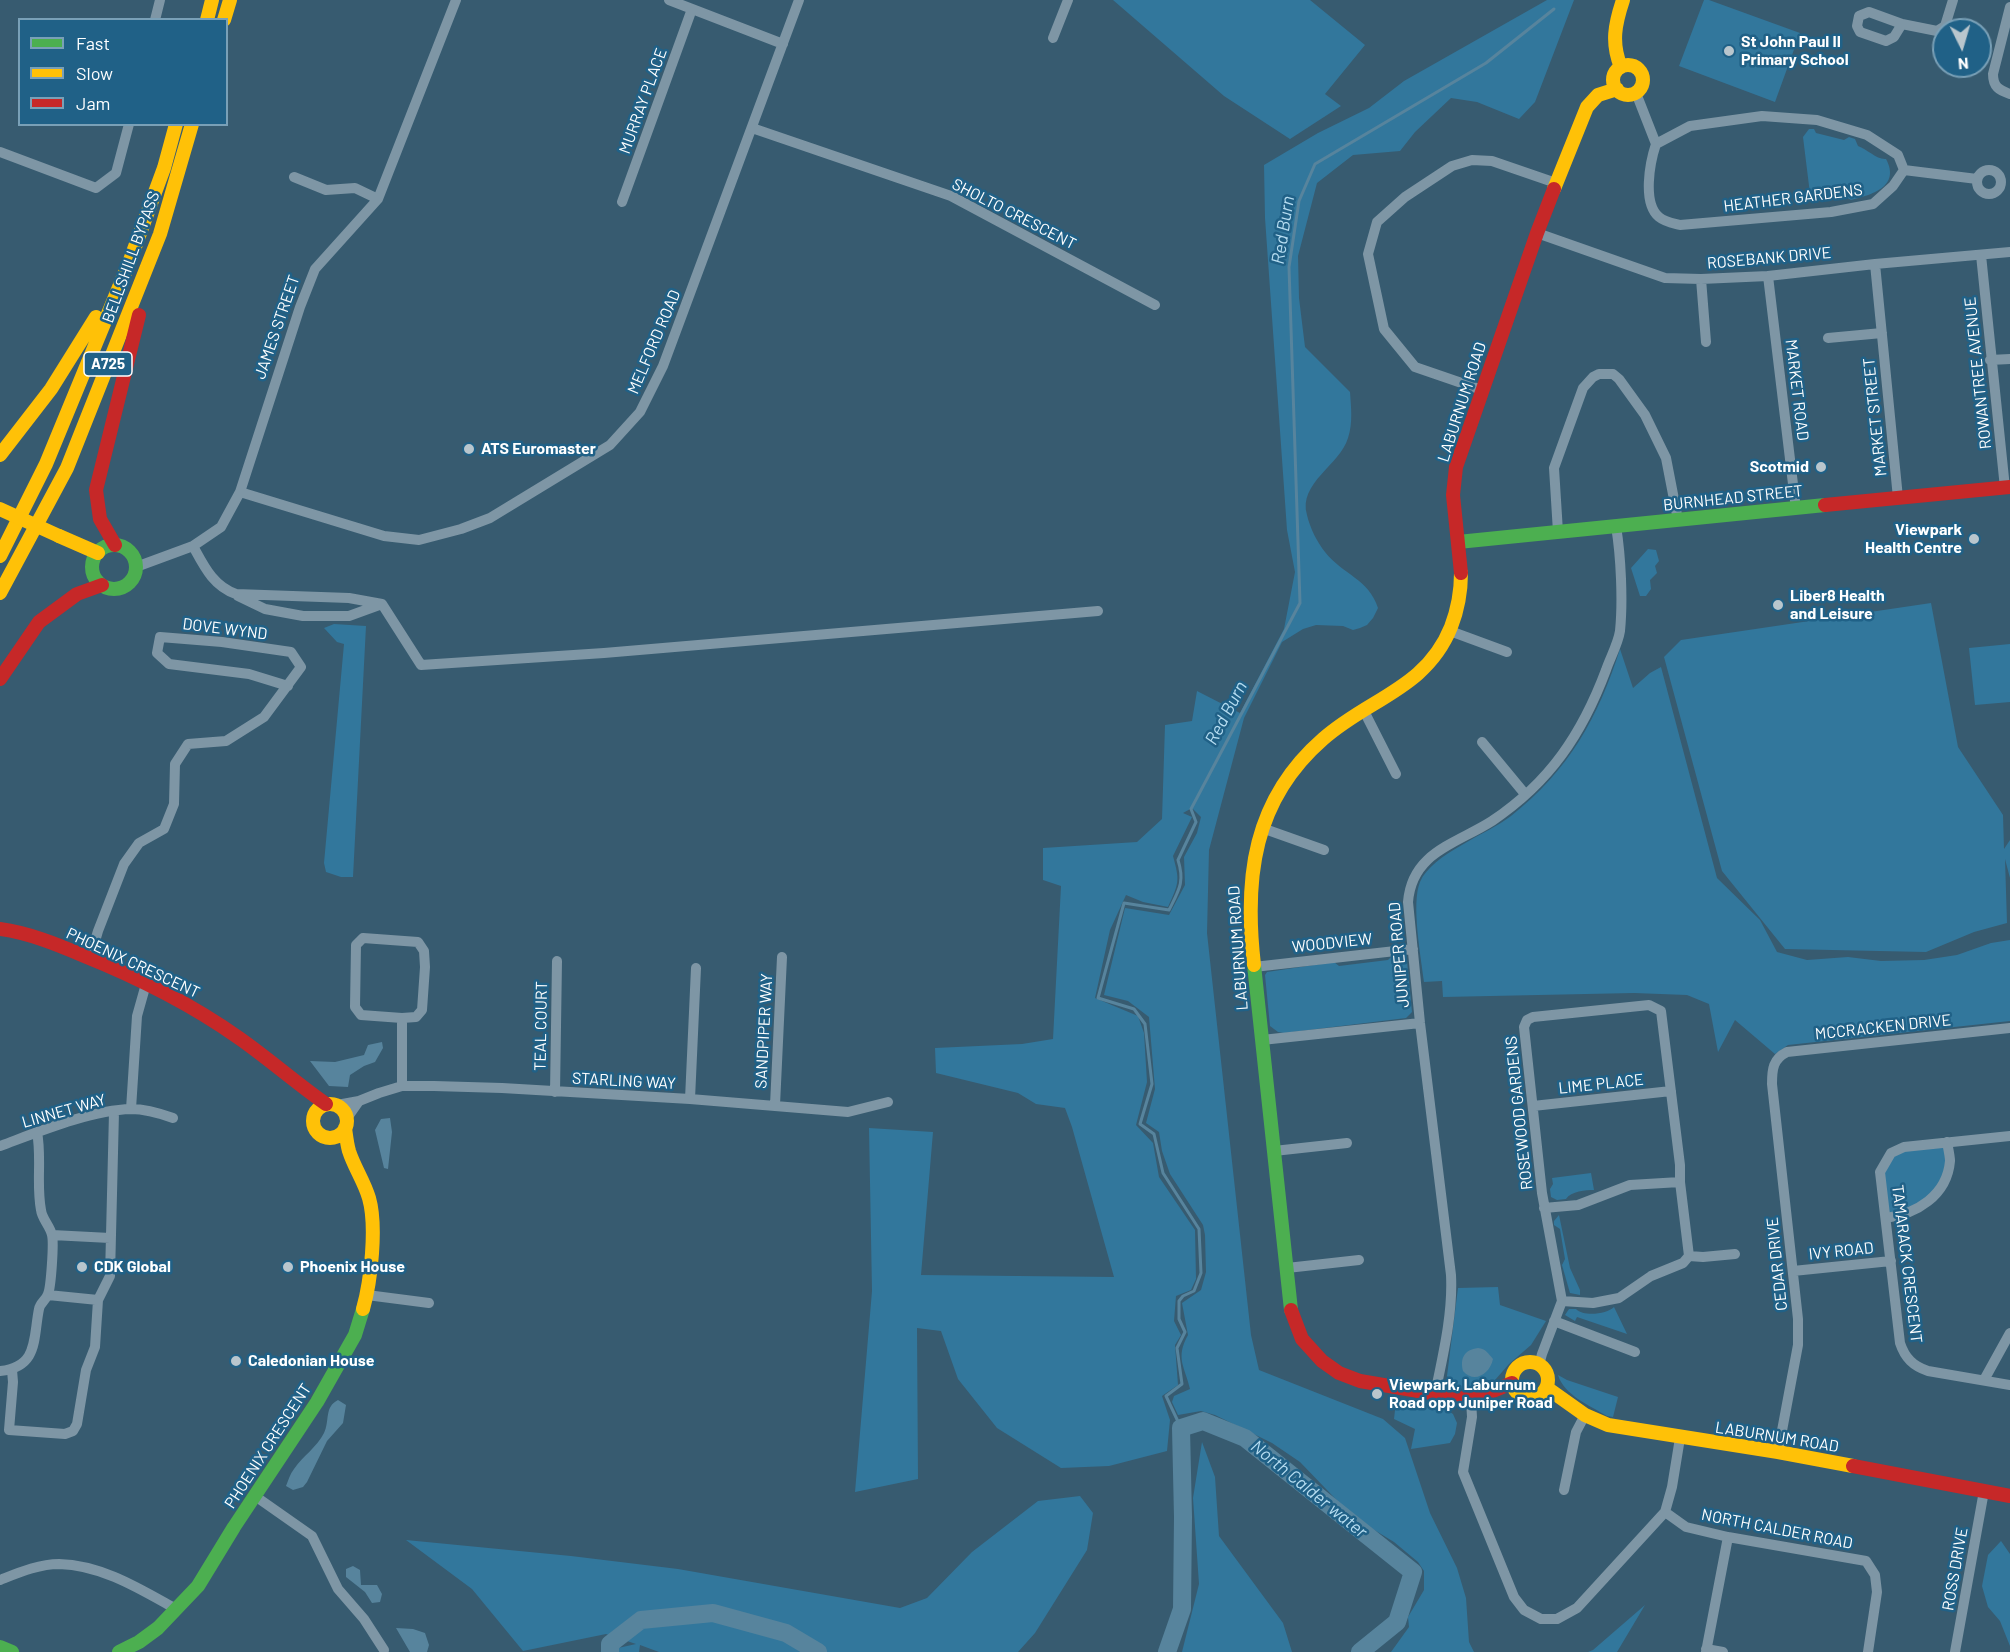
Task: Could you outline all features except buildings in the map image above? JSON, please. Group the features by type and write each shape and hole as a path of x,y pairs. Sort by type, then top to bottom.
{"main road":[{"path":"208,18 212,0"},
{"path":"225,18 230,0"},
{"path":"1621,67 1615,55 1613,31 1623,0"},
{"path":"1632,66 1642,74 1640,87 1634,93 1625,94 1617,89 1613,77 1621,67 1632,66"},
{"name":"LABURNUM ROAD","path":"1471,1400 1360,1381 1339,1373 1322,1361 1302,1339 1291,1309 1254,967 1249,885 1262,828 1292,771 1334,729 1402,689 1425,670 1442,648 1450,631 1458,608 1460,586 1453,495 1456,467 1537,233 1587,107 1598,95 1617,89"},
{"name":"BELLSHILL BYPASS","path":"0,556 46,464 129,262 164,168 175,126"},
{"name":"BELLSHILL BYPASS","path":"0,593 68,468 160,234 191,126"},
{"path":"115,545 98,520 95,507 96,490 160,234"},
{"path":"0,455 26,425 57,382 129,262"},
{"name":"BURNHEAD STREET","path":"1458,542 2007,488"},
{"path":"0,509 98,553"},
{"path":"115,545 132,553 136,567 131,582 117,589 102,585 96,580 92,570 98,553 104,548 115,545"},
{"path":"0,678 39,622 78,594 102,585"},
{"name":"PHOENIX CRESCENT","path":"0,929 44,940 146,984 221,1026 301,1087 331,1105"},
{"name":"PHOENIX CRESCENT","path":"301,1087 314,1114"},
{"path":"331,1105 343,1110 342,1128 323,1137 313,1124 314,1114 317,1109 331,1105"},
{"name":"PHOENIX CRESCENT","path":"119,1652 139,1642 158,1628 198,1586 317,1402 355,1335 367,1295 373,1233 370,1201 342,1128"},
{"path":"1534,1363 1547,1374 1547,1388 1542,1395 1531,1398 1520,1395 1512,1383 1514,1373 1522,1364 1534,1363"},
{"path":"1471,1400 1512,1383"},
{"name":"LABURNUM ROAD","path":"1547,1388 1585,1415 1608,1425 1778,1452 2010,1496"},
{"path":"0,1647 12,1652"}],"street":[{"path":"156,18 160,0"},
{"name":"JAMES STREET","path":"136,567 193,546 221,527 240,492 300,307 315,269 378,199 456,0"},
{"path":"669,0 783,44"},
{"name":"MELFORD ROAD","path":"240,492 384,536 419,540 461,529 490,518 610,445 640,412 663,366 799,0"},
{"path":"1053,38 1068,0"},
{"path":"1902,24 1937,31 1942,29 1946,26 1953,0"},
{"path":"2010,7 1993,74 1993,82 1998,90 2010,94"},
{"name":"MURRAY PLACE","path":"622,202 692,9"},
{"path":"1634,93 1656,144 1690,126 1762,116 1817,120 1867,135 1898,155 1904,170 1977,179"},
{"path":"0,152 96,188 116,173 128,126"},
{"name":"SHOLTO CRESCENT","path":"752,128 951,196 1155,305"},
{"name":"HEATHER GARDENS","path":"1656,144 1651,161 1648,191 1656,215 1667,222 1680,225 1831,212 1874,204 1893,186 1904,170"},
{"path":"1482,390 1415,367 1384,329 1368,254 1377,222 1405,197 1452,166 1472,160 1492,161 1556,183"},
{"path":"294,177 326,190 354,188 378,199"},
{"name":"ROSEBANK DRIVE","path":"1537,233 1665,278 1768,276 2010,252"},
{"name":"ROWANTREE AVENUE","path":"1981,255 1990,360 2007,488"},
{"name":"MARKET STREET","path":"1875,264 1898,498"},
{"name":"MARKET ROAD","path":"1768,276 1796,509"},
{"path":"1701,279 1706,342"},
{"name":"MARKET STREET","path":"1828,339 1882,333"},
{"path":"1990,360 2010,359"},
{"path":"1558,532 1554,468 1583,388 1593,376 1599,374 1613,374 1619,379 1645,415 1666,458 1678,520"},
{"name":"JUNIPER ROAD","path":"1435,1394 1444,1353 1452,1289 1420,1023 1409,895 1413,877 1427,858 1493,820 1525,794 1554,767 1578,732 1594,701 1620,633 1620,560 1616,526"},
{"path":"193,546 209,575 226,591 265,609 303,616 349,616 382,604"},
{"path":"236,594 349,598 382,604 421,665 604,653 1098,611"},
{"path":"1450,631 1507,652"},
{"name":"DOVE WYND","path":"90,958 124,864 139,843 164,829 174,804 175,764 188,744 226,741 264,717 288,686 301,667 291,652 222,642 160,637 157,652 169,664 249,674 288,686"},
{"path":"1364,711 1396,774"},
{"path":"1482,742 1525,794"},
{"path":"1262,828 1324,850"},
{"path":"363,938 418,942 424,951 422,1010 416,1017 402,1018 361,1015 355,1007 356,945 363,938"},
{"name":"WOODVIEW","path":"1254,967 1413,949"},
{"name":"SANDPIPER WAY","path":"775,1105 782,957"},
{"name":"TEAL COURT","path":"555,1092 557,961"},
{"path":"690,1099 696,968"},
{"path":"131,1109 137,1016 146,984"},
{"name":"ROSEWOOD GARDENS","path":"1562,1301 1544,1208 1524,1027 1525,1022 1533,1017 1654,1006 1661,1011 1689,1256"},
{"path":"402,1018 402,1086"},
{"path":"1262,1040 1420,1023"},
{"name":"MCCRACKEN DRIVE","path":"1772,1072 1775,1061 1787,1052 2010,1028"},
{"name":"CEDAR DRIVE","path":"1772,1072 1798,1320 1798,1345 1778,1452"},
{"name":"STARLING WAY","path":"331,1105 359,1101 379,1092 402,1086 473,1087 690,1099 848,1112 888,1102"},
{"name":"LIME PLACE","path":"1533,1106 1671,1091"},
{"path":"342,1128 359,1101"},
{"name":"LINNET WAY","path":"0,1146 70,1122 131,1109 156,1112 173,1118"},
{"path":"37,1132 41,1152 41,1211 52,1235 50,1284 48,1295 39,1306 34,1347 24,1363 6,1370 13,1382 9,1430 65,1434 74,1431 77,1424 86,1370 95,1347 98,1300 110,1276 114,1112"},
{"name":"TAMARACK CRESCENT","path":"2010,1136 1904,1147 1891,1153 1880,1172 1900,1343 1908,1359 1917,1367 1928,1371 2010,1385"},
{"path":"1886,1218 1913,1212 1930,1201 1944,1182 1950,1162 1947,1142"},
{"path":"1275,1151 1347,1143"},
{"path":"1544,1208 1578,1205 1630,1185 1680,1182"},
{"path":"52,1235 110,1238"},
{"path":"1539,1365 1562,1301 1593,1303 1619,1298 1651,1276 1683,1263 1689,1256 1735,1254"},
{"path":"1287,1268 1359,1260"},
{"name":"IVY ROAD","path":"1793,1271 1891,1262"},
{"path":"48,1295 98,1300"},
{"path":"367,1295 429,1303"},
{"path":"1554,1321 1635,1352"},
{"path":"1984,1380 2010,1333"},
{"path":"1471,1400 1472,1417 1463,1472 1504,1578 1516,1602 1529,1614 1549,1620 1571,1613 1665,1512 1672,1487 1680,1438"},
{"path":"1564,1490 1576,1432 1585,1415"},
{"name":"ROSS DRIVE","path":"1955,1652 1984,1491"},
{"path":"255,1496 312,1536 338,1589 364,1619 384,1650"},
{"name":"NORTH CALDER ROAD","path":"1665,1512 1686,1527 1728,1537 1866,1561 1875,1575 1877,1592 1868,1652"},
{"path":"1723,1652 1706,1651 1728,1537"},
{"path":"0,1580 24,1570 58,1564 92,1569 114,1577 176,1610"}],"shaded area":[{"path":"1113,0 1310,0 1365,45 1325,94 1341,106 1290,139 1224,96"},
{"path":"1547,0 1574,0 1535,102 1519,119 1477,102 1451,98 1415,132 1400,151 1353,155 1317,183 1298,256 1299,298 1305,347 1350,392 1351,421 1344,448 1308,493 1307,515 1314,535 1325,552 1362,583 1374,598 1378,608 1367,625 1360,628 1353,630 1343,626 1316,625 1303,629 1282,642 1244,718 1209,850 1207,933 1251,1335 1259,1370 1383,1419 1405,1438 1430,1513 1457,1568 1466,1598 1469,1642 1474,1652 1391,1652 1409,1627 1408,1617 1424,1590 1424,1571 1418,1562 1394,1542 1353,1517 1300,1462 1272,1443 1215,1415 1201,1411 1178,1415 1172,1402 1174,1396 1190,1389 1182,1356 1188,1335 1182,1303 1201,1290 1206,1272 1205,1235 1203,1225 1170,1174 1162,1151 1159,1132 1146,1123 1155,1089 1149,1017 1128,1001 1104,995 1125,908 1169,915 1185,885 1184,857 1197,833 1201,817 1192,808 1183,813 1192,817 1173,856 1177,882 1168,907 1143,902 1126,895 1110,930 1095,998 1138,1016 1144,1033 1147,1082 1136,1125 1153,1143 1159,1177 1195,1230 1196,1279 1191,1290 1176,1296 1174,1321 1181,1335 1175,1345 1178,1385 1162,1396 1170,1420 1167,1451 1109,1466 1061,1468 997,1428 958,1379 941,1331 917,1328 918,1479 855,1492 872,1291 869,1128 933,1132 921,1275 1114,1277 1065,1108 1036,1104 1018,1093 936,1073 935,1048 1022,1044 1053,1039 1061,886 1043,880 1043,848 1137,842 1162,819 1165,725 1192,721 1197,691 1240,713 1284,629 1295,572 1287,530 1265,218 1264,165 1318,133 1369,108 1404,81"},
{"path":"1704,0 1800,33 1775,102 1679,66"},
{"path":"1809,129 1844,140 1849,137 1855,139 1858,146 1879,158 1886,159 1890,169 1887,183 1875,192 1851,200 1846,197 1811,202 1803,137"},
{"path":"1648,549 1656,550 1659,561 1655,566 1657,573 1650,580 1651,589 1646,596 1640,596 1631,568"},
{"path":"1931,603 1958,747 2003,815 2004,849 2010,840 2010,878 2005,859 2007,923 1974,932 1926,952 1785,949 1722,871 1664,657 1681,640"},
{"path":"334,624 366,626 353,877 341,877 326,872 324,863 344,644 337,642 324,628"},
{"path":"2010,644 2010,702 1975,705 1969,648"},
{"path":"1620,649 1633,688 1650,673 1661,667 1717,878 1760,920 1777,952 1807,960 1848,957 1881,961 1924,960 1957,955 1991,943 2010,940 2010,1021 1788,1045 1775,1054 1735,1020 1718,1052 1709,1004 1687,995 1634,993 1443,997 1442,981 1424,982 1416,903 1420,882 1426,872 1447,854 1511,816 1549,780 1579,741 1591,720 1602,698"},
{"path":"1392,956 1399,956 1407,961 1412,1012 1406,1018 1284,1033 1270,1026 1265,975 1267,972 1334,962 1339,966 1388,960"},
{"path":"382,1042 383,1048 375,1062 350,1075 348,1087 329,1086 310,1061 335,1062 364,1055 368,1045"},
{"path":"390,1118 392,1132 388,1169 384,1168 375,1130 381,1119"},
{"path":"1947,1142 1950,1162 1930,1201 1886,1218 1880,1172 1891,1153"},
{"path":"1591,1173 1594,1190 1575,1193 1566,1199 1557,1200 1551,1197 1552,1178"},
{"path":"1559,1215 1570,1268 1580,1295 1570,1293 1562,1265 1565,1259 1560,1229 1554,1225"},
{"path":"1498,1287 1500,1305 1546,1321 1531,1345 1495,1380 1476,1389 1456,1388 1447,1376 1458,1288"},
{"path":"1614,1307 1627,1334 1577,1317 1575,1321 1565,1315 1569,1309 1595,1314"},
{"path":"1478,1348 1485,1350 1493,1359 1485,1373 1472,1377 1463,1371 1462,1362 1466,1353"},
{"path":"1558,1375 1618,1397 1613,1417 1607,1416 1571,1394"},
{"path":"338,1400 346,1405 343,1423 327,1441 307,1482 303,1487 293,1490 286,1486 290,1475 321,1438 331,1406"},
{"path":"1396,1401 1444,1408 1453,1414 1457,1423 1450,1443 1411,1449 1415,1429 1394,1419"},
{"path":"1202,1442 1215,1477 1219,1536 1283,1623 1292,1652 1182,1652 1199,1584 1193,1498"},
{"path":"1080,1496 1093,1513 1087,1550 1035,1633 1018,1652 659,1652 640,1645 639,1652 600,1652 636,1644 606,1634 523,1651 472,1589 406,1540 678,1569 900,1608 927,1598 972,1552 1038,1501"},
{"path":"2001,1541 2010,1554 2010,1646 2000,1621 1988,1607 1982,1586 1988,1555"},
{"path":"353,1566 360,1570 361,1585 377,1585 382,1594 380,1602 372,1603 365,1592 346,1577 346,1569"},
{"path":"1645,1605 1617,1652 1588,1652 1593,1650"},
{"path":"396,1628 413,1629 425,1633 429,1645 427,1652 410,1652"}],"waterway":[{"name":"Red Burn","path":"1181,1428 1166,1396 1182,1384 1177,1348 1185,1332 1179,1319 1179,1301 1183,1296 1194,1291 1201,1273 1199,1229 1163,1173 1154,1134 1140,1124 1152,1084 1145,1024 1134,1009 1098,998 1124,903 1169,910 1176,897 1181,880 1178,860 1196,822 1191,809 1300,603 1289,267 1299,201 1315,164 1486,63 1554,9"},
{"name":"North Calder water","path":"1167,1652 1182,1609 1181,1428 1203,1421 1245,1438 1413,1572 1397,1622 1360,1652"},
{"name":"North Calder water","path":"610,1652 610,1644 641,1620 713,1613 786,1633 818,1652"}],"traffic: fast":[{"path":"1458,542 1825,505"},
{"path":"114,545 129,552 136,567 129,582 114,589 99,582 92,567 99,552 114,545"},
{"path":"1254,965 1291,1310"},
{"path":"119,1652 139,1642 158,1628 198,1586 234,1527 317,1402 355,1335 363,1309"},
{"path":"0,1647 12,1652"}],"traffic: slow":[{"path":"208,18 212,0"},
{"path":"225,18 230,0"},
{"path":"1621,67 1616,50 1615,34 1623,0"},
{"path":"1628,65 1638,70 1643,80 1638,90 1628,95 1618,90 1613,80 1618,70 1628,65"},
{"path":"1554,189 1587,107 1598,95 1617,89"},
{"path":"0,556 46,464 129,263 164,168 175,126"},
{"path":"0,593 67,468 160,234 191,126"},
{"path":"0,455 51,389 96,317"},
{"path":"0,509 59,536"},
{"path":"59,536 98,553"},
{"path":"1254,965 1251,933 1253,871 1258,842 1281,788 1300,763 1323,739 1412,679 1427,665 1440,648 1456,614 1461,573"},
{"path":"330,1104 342,1109 347,1121 342,1133 330,1138 318,1133 313,1121 318,1109 330,1104"},
{"path":"345,1128 349,1151 369,1198 373,1223 372,1254 363,1309"},
{"path":"1530,1362 1543,1367 1548,1380 1543,1393 1530,1398 1517,1393 1512,1380 1517,1367 1530,1362"},
{"path":"1547,1388 1585,1415 1608,1425 1853,1466"}],"traffic: jam":[{"path":"1461,573 1453,495 1456,467 1554,189"},
{"path":"115,545 100,519 96,490 139,315"},
{"path":"1825,505 2010,487"},
{"path":"0,679 39,622 77,594 102,585"},
{"path":"0,929 32,936 62,947 123,972 163,992 239,1038 326,1104"},
{"path":"1291,1310 1302,1339 1322,1361 1339,1373 1360,1381 1471,1400 1512,1383"},
{"path":"1853,1466 2010,1496"}],"place":[{"name":"St John Paul II Primary School","path":"1729,51"},
{"name":"ATS Euromaster","path":"469,449"},
{"name":"Scotmid","path":"1821,467"},
{"name":"Viewpark Health Centre","path":"1974,539"},
{"name":"Liber8 Health and Leisure","path":"1778,605"},
{"name":"CDK Global","path":"82,1267"},
{"name":"Phoenix House","path":"288,1267"},
{"name":"Caledonian House","path":"236,1361"},
{"name":"Viewpark, Laburnum Road opp Juniper Road","path":"1377,1394"}]}
